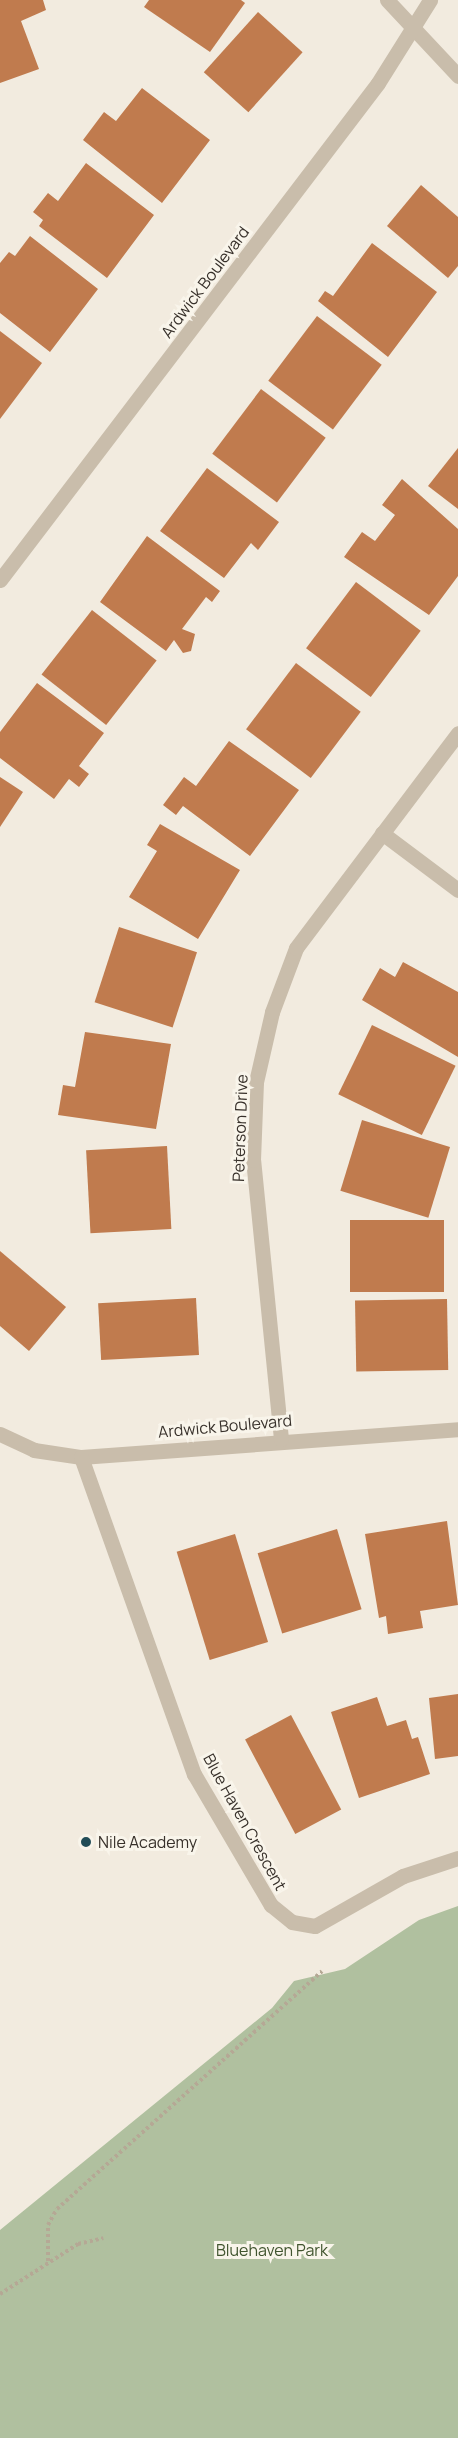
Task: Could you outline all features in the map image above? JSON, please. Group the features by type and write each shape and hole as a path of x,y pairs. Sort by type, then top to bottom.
{"street":[{"path":"387,0 458,76"},
{"name":"Ardwick Boulevard","path":"0,580 378,83 430,0"},
{"name":"Peterson Drive","path":"281,1439 253,1160 256,1082 272,1012 296,948 458,733"},
{"path":"382,833 458,890"},
{"name":"Ardwick Boulevard","path":"0,1434 34,1450 81,1457 281,1439 458,1429"},
{"name":"Blue Haven Crescent","path":"81,1457 194,1774 271,1905 292,1922 315,1926 403,1876 458,1858"}],"path":[{"path":"48,2261 48,2225 57,2209 322,1971"},
{"path":"0,2294 48,2261 103,2238"}],"green space":[{"name":"Bluehaven Park","path":"458,1906 458,2438 0,2438 0,2230 272,2008 294,1981 345,1969 419,1920"}],"building":[{"path":"0,0 43,0 46,10 21,21 39,69 0,83"},
{"path":"149,0 241,0 245,3 210,52 144,7"},
{"path":"258,12 303,52 248,112 204,72"},
{"path":"142,88 210,140 162,203 83,140 104,112 116,121"},
{"path":"86,163 154,215 107,278 39,226 43,220 33,212 48,193 58,201"},
{"path":"421,185 458,217 458,266 448,278 387,226"},
{"path":"30,236 98,289 50,352 0,313 0,263 9,252 15,256"},
{"path":"372,243 437,292 388,357 318,301 325,291 333,296"},
{"path":"317,316 382,365 333,429 268,381"},
{"path":"0,331 42,363 0,419"},
{"path":"261,389 326,438 277,502 212,454"},
{"path":"458,448 458,509 428,486"},
{"path":"207,468 279,522 258,550 251,543 224,578 160,531"},
{"path":"402,479 458,529 458,576 429,615 344,557 362,532 375,541 395,515 382,505"},
{"path":"147,536 220,591 212,602 206,597 182,629 195,634 191,651 183,653 174,640 166,651 100,602"},
{"path":"356,582 421,631 371,697 306,648"},
{"path":"92,610 157,660 106,725 42,675"},
{"path":"296,663 361,712 311,778 246,729"},
{"path":"37,683 104,733 79,766 89,774 79,787 69,779 54,799 0,758 0,732"},
{"path":"229,741 299,790 250,856 183,806 176,815 163,805 184,777 196,786"},
{"path":"0,777 23,792 0,827"},
{"path":"160,824 240,870 198,939 129,897 157,851 147,845"},
{"path":"119,927 197,952 173,1027 95,1002"},
{"path":"403,962 458,992 458,1057 362,1000 380,968 395,977"},
{"path":"372,1025 456,1066 422,1135 338,1094"},
{"path":"85,1032 171,1044 156,1129 58,1115 63,1085 75,1087"},
{"path":"362,1120 450,1147 428,1218 340,1191"},
{"path":"167,1146 171,1229 90,1233 86,1150"},
{"path":"350,1220 444,1220 444,1292 350,1292"},
{"path":"0,1251 66,1307 29,1351 0,1326"},
{"path":"196,1298 199,1355 101,1360 98,1303"},
{"path":"447,1299 448,1370 356,1372 355,1301"},
{"path":"447,1521 458,1605 420,1611 423,1628 388,1634 386,1616 379,1618 365,1534"},
{"path":"337,1529 362,1609 282,1634 258,1553"},
{"path":"235,1534 268,1642 210,1660 177,1552"},
{"path":"458,1694 458,1756 435,1759 429,1698"},
{"path":"377,1697 387,1726 406,1720 412,1739 418,1737 430,1774 359,1798 331,1712"},
{"path":"291,1715 341,1809 295,1834 245,1739"}],"place":[{"name":"Nile Academy","path":"86,1842"}]}
